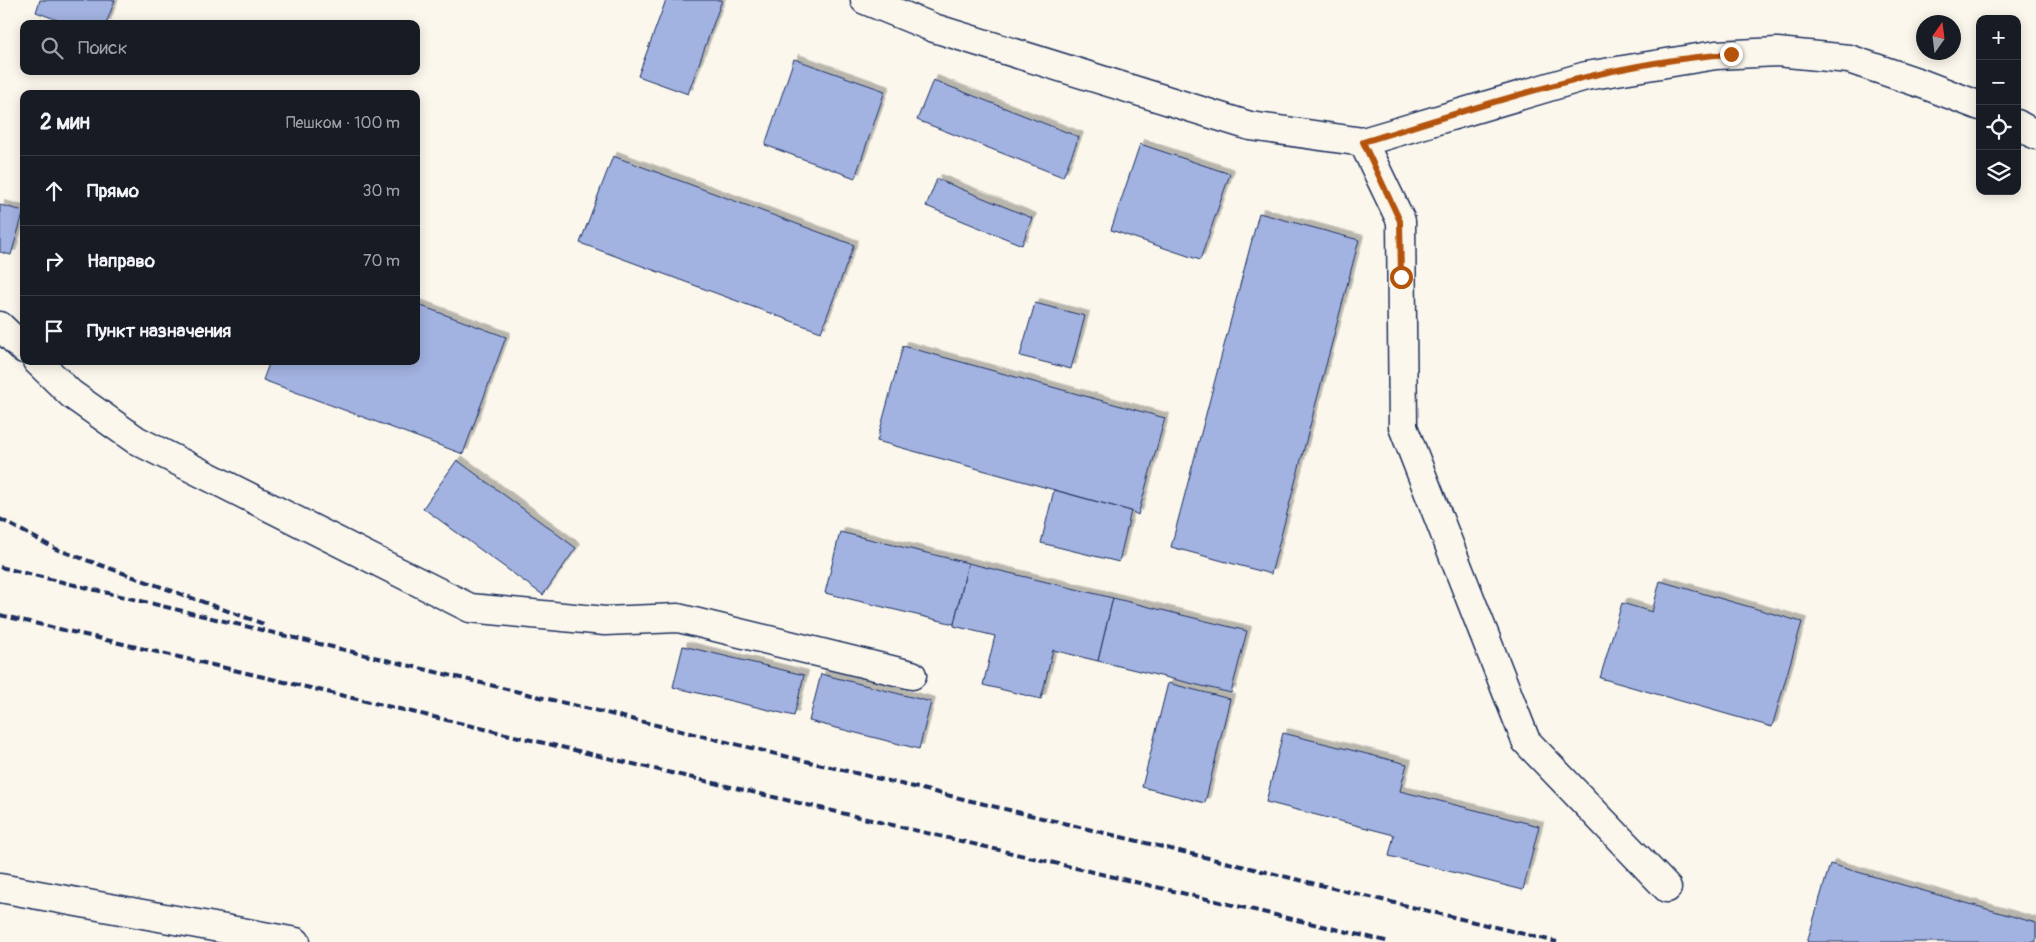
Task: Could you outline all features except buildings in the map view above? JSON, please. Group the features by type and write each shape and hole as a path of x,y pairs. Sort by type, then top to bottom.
{"main road":[{"path":"865,0 934,28 1250,126 1363,142 1586,76 1716,55 1778,52 1849,59 1977,105"},
{"path":"2021,126 2036,135"},
{"path":"1363,142 1400,221 1403,427 1526,741 1667,888"},
{"path":"0,326 20,344"},
{"path":"41,365 71,394 136,440 470,608 605,621 678,618 912,675"},
{"path":"0,888 296,942"}],"railway":[{"path":"0,519 56,549 264,624"},
{"path":"0,567 1557,942"},
{"path":"0,615 1390,942"}],"route":[{"path":"1401,277 1400,221 1363,142 1586,76 1647,65 1731,54"}]}
